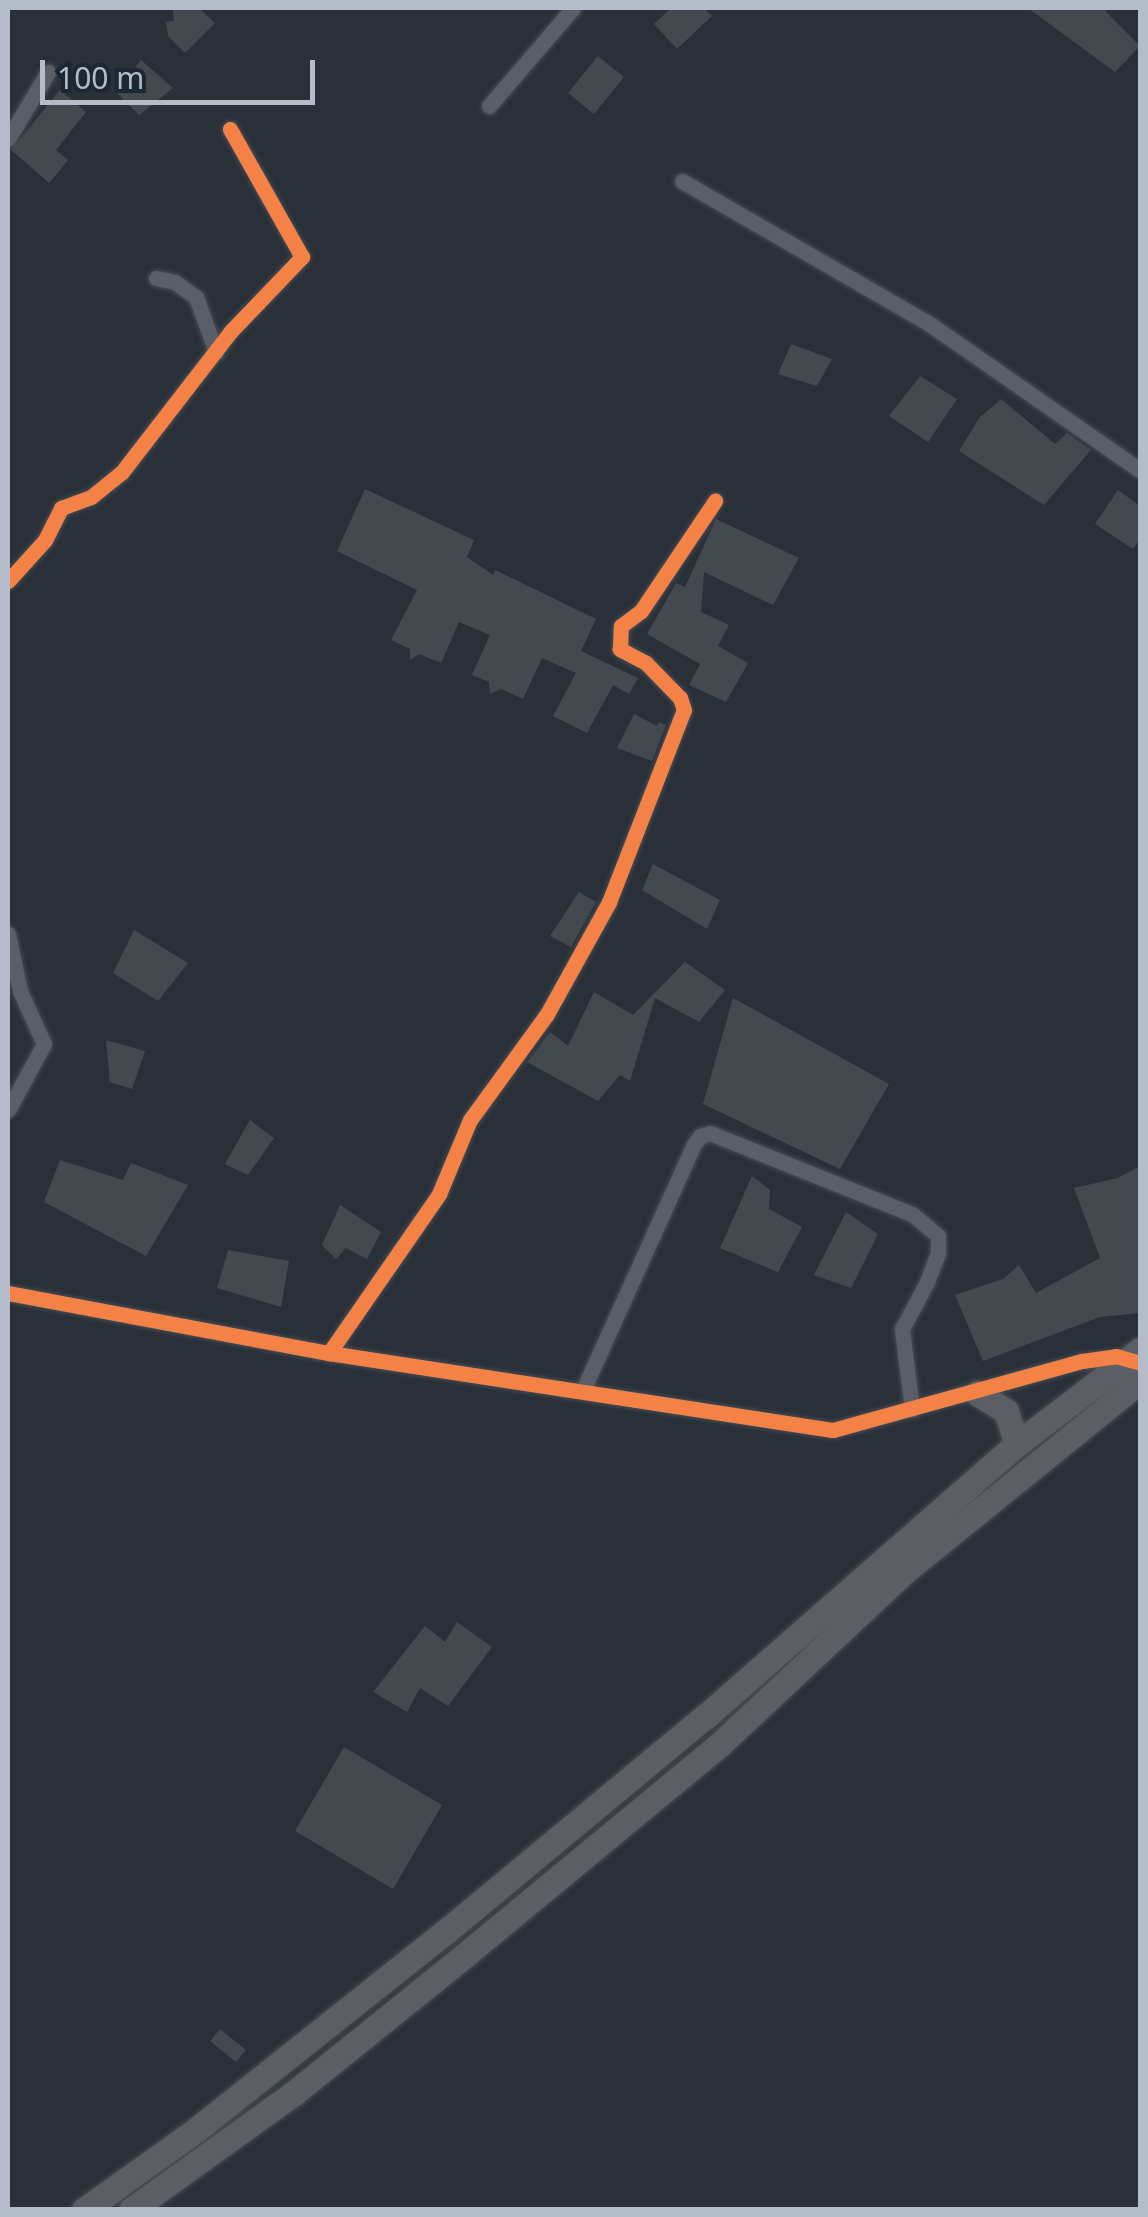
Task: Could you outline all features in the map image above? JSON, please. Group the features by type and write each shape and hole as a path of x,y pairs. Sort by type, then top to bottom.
{"highway":[{"path":"84,2210 196,2130 449,1930 706,1716 1017,1444 1138,1362"},
{"path":"131,2210 294,2093 720,1744 905,1570 1138,1362"},
{"path":"977,1393 1006,1411 1017,1444"}],"street":[{"path":"490,106 573,8"},
{"path":"8,139 48,72"},
{"path":"8,581 45,540 61,508 91,497 122,472 230,330 302,257 230,130"},
{"path":"682,181 931,325 1140,470"},
{"path":"156,278 175,282 196,297 216,352"},
{"path":"329,1352 438,1194 470,1120 546,1014 609,902 684,710 680,698 646,663 620,648 621,626 641,612 715,502"},
{"path":"8,934 20,990 44,1044 8,1110"},
{"path":"583,1390 693,1146 700,1136 710,1133 912,1214 938,1236 938,1254 902,1329 912,1410"},
{"path":"8,1293 329,1352 833,1430 1082,1361 1138,1362"}],"building":[{"path":"173,8 199,8 215,23 185,53 168,36 166,22 174,21"},
{"path":"671,8 703,8 712,16 677,49 654,24"},
{"path":"1028,8 1102,8 1140,46 1115,72"},
{"path":"598,56 624,77 594,114 568,93"},
{"path":"141,60 173,88 139,115 116,92"},
{"path":"60,90 86,112 56,150 68,160 49,183 11,150"},
{"path":"791,344 832,359 817,386 778,374"},
{"path":"920,376 957,399 928,442 889,416"},
{"path":"1001,399 1055,444 1067,433 1091,450 1044,505 959,451 979,418"},
{"path":"365,489 474,540 467,557 493,575 495,570 596,619 581,651 638,678 629,694 613,685 587,733 553,716 576,673 542,658 523,699 501,689 490,694 489,682 472,675 490,635 459,622 441,663 419,654 410,660 410,649 391,640 417,590 337,551"},
{"path":"1118,490 1140,506 1140,539 1133,549 1095,524"},
{"path":"716,519 799,558 773,605 704,572 701,612 729,625 718,646 748,663 726,702 689,685 700,664 647,634 676,583 685,587"},
{"path":"634,714 657,726 659,722 666,725 652,761 617,748"},
{"path":"653,864 720,900 707,929 642,890"},
{"path":"579,892 596,902 571,947 550,936"},
{"path":"134,930 188,963 158,1001 113,973"},
{"path":"685,962 725,990 699,1022 655,998 630,1081 620,1075 598,1101 527,1062 550,1032 568,1046 594,992 633,1015"},
{"path":"733,998 889,1084 840,1169 703,1104"},
{"path":"106,1040 145,1051 132,1089 110,1082"},
{"path":"250,1120 274,1138 248,1175 225,1164"},
{"path":"60,1160 123,1180 131,1163 188,1185 146,1256 44,1202"},
{"path":"1140,1166 1140,1313 1100,1317 983,1361 955,1295 1003,1279 1019,1265 1036,1293 1100,1258 1074,1188 1118,1178"},
{"path":"752,1176 770,1190 769,1209 802,1227 778,1272 720,1248"},
{"path":"340,1205 381,1232 367,1259 346,1248 336,1259 322,1245"},
{"path":"846,1212 878,1234 851,1288 814,1275"},
{"path":"228,1250 289,1261 281,1307 217,1288"},
{"path":"457,1622 492,1647 448,1706 420,1688 407,1712 373,1692 425,1626 445,1642"},
{"path":"344,1747 442,1805 393,1889 295,1831"},
{"path":"220,2029 246,2050 236,2062 210,2041"}],"cycle path":[{"path":"8,581 45,540 61,508 91,497 122,472 231,331 302,257 230,129"},
{"path":"329,1353 439,1194 470,1120 547,1014 609,902 684,710 680,698 646,663 620,649 621,626 641,611 715,501"},
{"path":"8,1293 329,1353 833,1430 1082,1361 1116,1356 1140,1363"}]}
